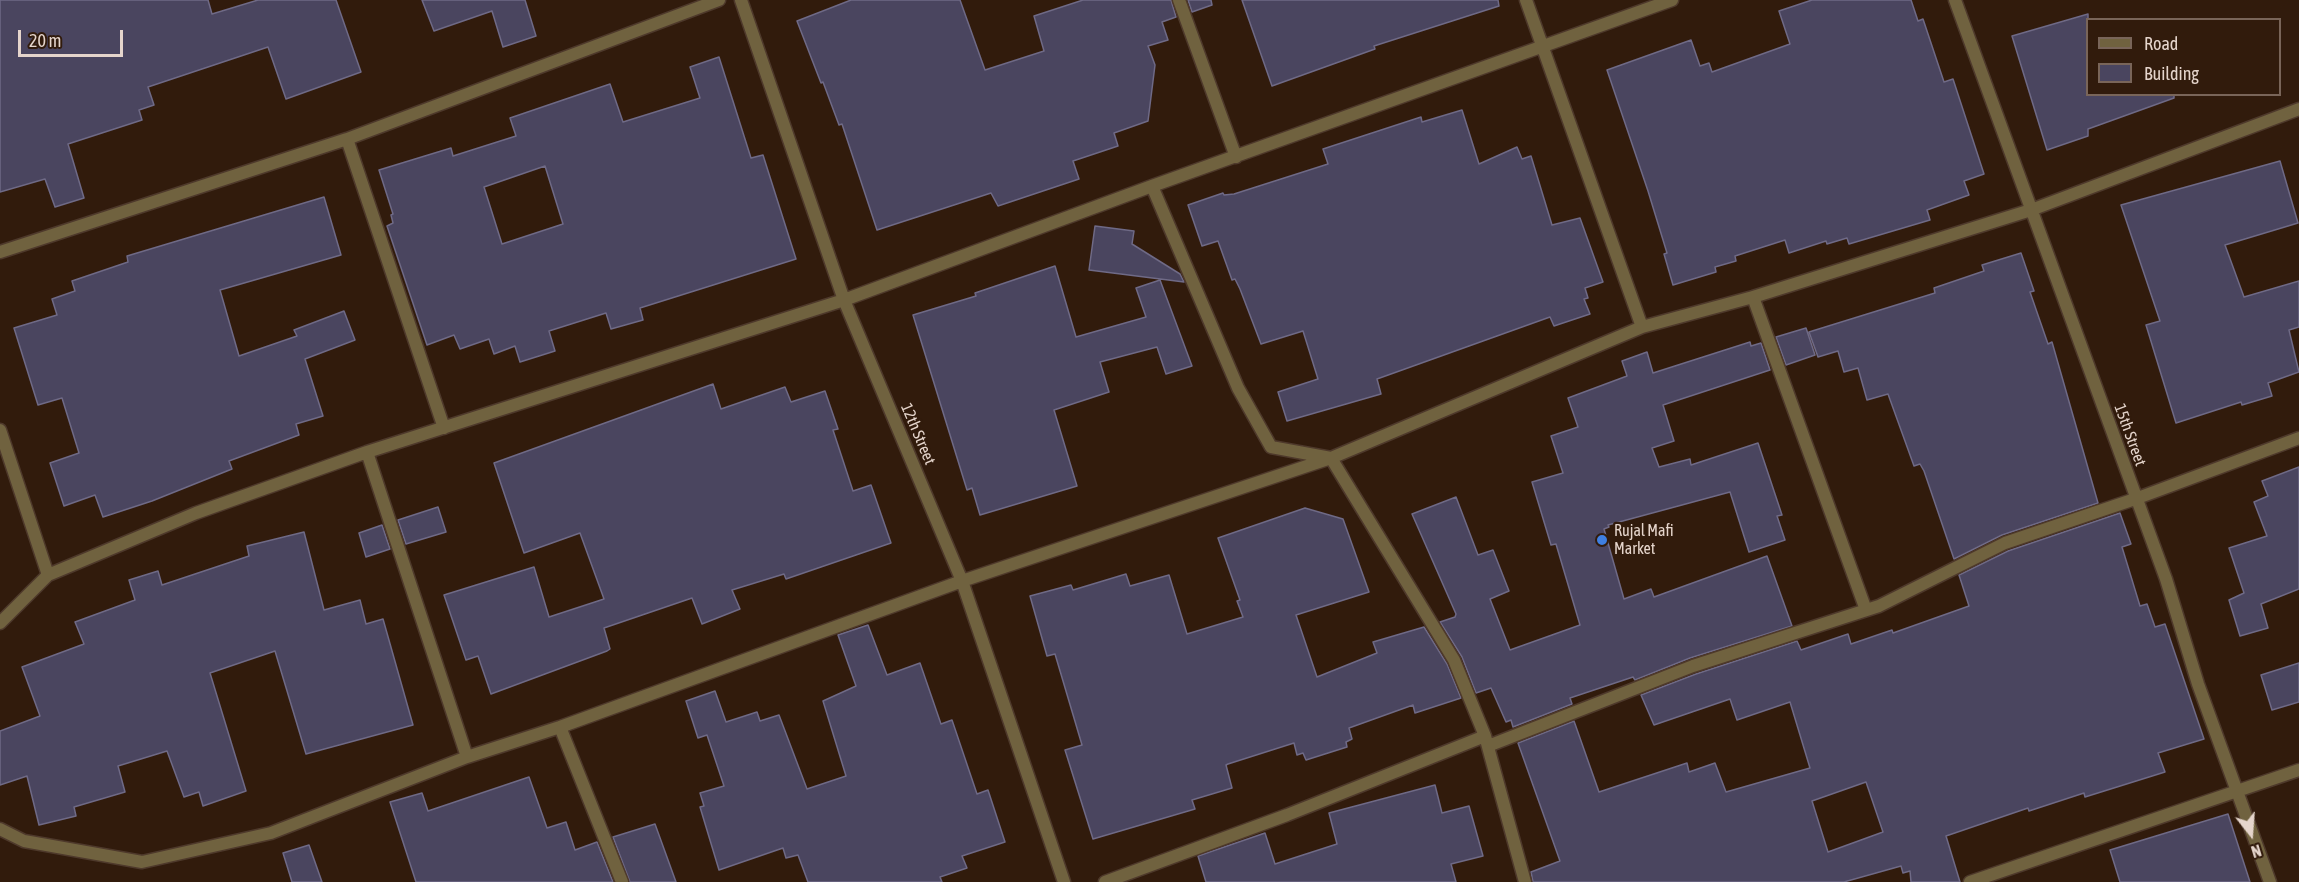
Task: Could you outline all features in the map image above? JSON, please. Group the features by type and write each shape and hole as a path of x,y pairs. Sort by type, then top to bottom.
{"street":[{"path":"0,252 347,139 719,0"},
{"name":"12th Street","path":"741,0 844,300 962,581 1064,882"},
{"path":"1179,0 1236,157"},
{"path":"1526,0 1593,196 1642,327"},
{"path":"0,623 48,575 196,513 368,452 844,300 1152,186 1672,0"},
{"name":"15th Street","path":"1955,0 2166,579 2198,684 2270,882"},
{"path":"0,829 24,841 142,862 271,833 467,757 560,727 962,581 1331,458 1642,327 1753,297 2031,210 2299,109"},
{"path":"347,139 444,428"},
{"path":"1152,186 1238,388 1271,447 1331,458 1454,660 1487,741 1525,882"},
{"path":"1753,297 1866,610"},
{"path":"0,430 48,575"},
{"path":"1105,882 1693,666 1879,606 2005,543 2135,499 2299,438"},
{"path":"368,452 467,757"},
{"path":"560,727 622,882"},
{"path":"1970,882 2299,770"}],"building":[{"path":"0,0 208,0 212,14 258,0 336,0 361,72 286,99 268,47 148,87 154,105 139,110 142,120 68,144 84,198 55,207 45,179 0,192"},
{"path":"422,0 525,0 536,36 503,47 492,11 434,31"},
{"path":"851,0 960,0 985,70 1044,51 1034,16 1083,0 1171,0 1176,17 1162,22 1168,40 1148,46 1155,65 1148,121 1114,133 1118,146 1073,161 1079,179 998,206 991,193 877,230 842,124 839,125 797,21"},
{"path":"1188,0 1211,0 1212,5 1192,12"},
{"path":"1242,0 1498,0 1499,6 1374,46 1375,49 1272,86"},
{"path":"1812,0 1911,0 1918,21 1923,19 1944,82 1953,79 1984,174 1964,181 1969,195 1927,210 1930,220 1849,244 1847,238 1827,244 1826,241 1789,253 1785,240 1735,256 1736,261 1715,267 1716,272 1673,285 1664,254 1667,253 1648,191 1607,70 1691,40 1700,66 1709,63 1712,72 1790,44 1779,11"},
{"path":"2088,14 2086,18 2086,96 2174,96 2174,98 2088,129 2088,136 2047,150 2012,36"},
{"path":"719,57 751,158 763,155 796,259 640,308 643,320 611,329 606,313 549,331 555,351 520,362 515,346 494,354 489,339 460,349 454,335 427,345 387,226 393,223 391,215 393,214 379,170 451,148 453,156 516,136 510,118 610,84 623,122 700,98 690,67","holes":["545,166 563,224 502,244 484,187"]},
{"path":"1462,110 1479,164 1517,147 1522,159 1531,156 1552,225 1580,218 1603,282 1585,288 1588,298 1584,299 1590,314 1554,326 1550,317 1377,379 1381,394 1287,421 1278,392 1318,379 1303,331 1261,344 1240,289 1235,279 1232,280 1218,241 1202,246 1188,205 1223,193 1224,195 1234,194 1328,164 1323,149 1421,117 1422,122"},
{"path":"2280,161 2298,223 2225,245 2244,297 2299,281 2299,327 2289,330 2299,372 2268,383 2272,396 2242,405 2241,402 2176,423 2146,325 2160,321 2121,205"},
{"path":"324,197 341,255 220,290 239,356 297,336 294,330 344,311 355,340 305,359 323,416 296,424 299,435 229,461 232,469 152,501 103,517 95,495 64,506 50,463 79,453 62,398 38,405 14,328 57,315 52,299 75,291 72,281 128,262 127,256"},
{"path":"1095,226 1134,231 1132,244 1180,274 1184,282 1089,270"},
{"path":"2021,253 2034,291 2030,292 2048,344 2052,342 2098,503 2002,535 1954,559 1924,471 1920,464 1914,466 1888,394 1867,400 1858,368 1844,372 1838,351 1818,357 1809,332 1935,293 1934,288 1984,271 1982,265"},
{"path":"1055,266 1076,337 1146,317 1136,288 1160,280 1192,366 1166,374 1157,347 1100,362 1109,392 1054,410 1077,486 980,515 972,488 967,490 913,315 976,296 975,293"},
{"path":"1806,328 1815,355 1786,365 1776,337"},
{"path":"1750,342 1751,346 1761,343 1770,370 1663,405 1674,441 1652,448 1659,467 1690,459 1691,465 1758,443 1782,515 1777,516 1785,540 1749,552 1730,492 1608,525 1609,527 1604,529 1624,599 1651,589 1654,597 1767,556 1792,626 1690,658 1635,680 1633,677 1570,698 1572,704 1513,727 1511,720 1506,722 1491,688 1476,693 1462,657 1440,622 1455,617 1456,614 1412,514 1456,497 1478,555 1493,550 1509,591 1490,599 1510,650 1580,625 1556,544 1551,545 1532,482 1563,473 1551,436 1578,427 1568,398 1627,376 1622,361 1647,352 1653,373"},
{"path":"713,384 721,409 785,387 791,402 825,391 838,429 833,430 853,491 871,485 891,543 786,579 784,574 732,590 740,609 702,624 692,598 604,628 610,649 607,651 491,694 478,656 466,660 444,595 534,567 549,617 604,599 580,533 524,553 494,463"},
{"path":"2299,467 2299,589 2261,604 2268,628 2240,636 2229,600 2244,593 2229,548 2267,536 2254,502 2268,496 2262,481"},
{"path":"438,507 446,532 406,544 398,520"},
{"path":"1305,508 1343,519 1369,592 1296,615 1317,677 1377,653 1373,642 1424,627 1447,664 1461,698 1415,713 1413,705 1349,728 1352,739 1346,742 1347,747 1306,760 1303,753 1297,755 1294,743 1228,764 1226,765 1232,788 1192,800 1195,809 1093,839 1065,750 1082,745 1055,654 1047,656 1030,596 1071,585 1073,590 1126,574 1130,586 1169,575 1187,634 1243,617 1237,601 1240,600 1218,538"},
{"path":"2120,513 2131,544 2122,547 2140,606 2147,604 2155,627 2165,624 2204,739 2158,753 2165,772 2085,797 2084,793 2029,811 2028,808 1946,836 1960,882 1911,882 1910,871 1903,873 1901,866 1844,882 1533,882 1531,872 1560,861 1518,743 1574,721 1599,792 1687,763 1689,772 1715,763 1726,792 1810,768 1790,702 1737,720 1730,699 1654,725 1641,695 1696,674 1797,641 1801,650 1848,634 1851,644 1892,630 1893,633 1969,606 1959,575 2008,551","holes":["1866,782 1883,832 1828,852 1812,801"]},
{"path":"382,525 390,549 366,557 359,533"},
{"path":"304,532 324,610 360,600 366,624 383,619 413,725 306,754 275,651 210,673 246,791 203,806 199,792 184,797 167,751 118,766 125,792 74,807 76,816 39,825 27,776 0,785 0,731 40,716 22,667 84,644 75,622 135,600 129,580 158,571 162,585 249,556 247,546"},
{"path":"868,625 887,675 920,663 941,724 952,720 977,794 988,790 1005,842 962,856 967,868 940,877 942,882 808,882 798,855 786,858 783,848 719,870 700,807 704,806 700,793 724,786 707,735 698,738 686,701 715,691 726,722 757,712 760,721 779,715 807,789 846,776 823,701 856,686 838,635"},
{"path":"2299,663 2299,702 2272,710 2261,675"},
{"path":"529,777 547,828 566,822 575,850 597,842 613,882 416,882 390,802 422,793 428,811"},
{"path":"1435,785 1442,813 1469,806 1483,856 1451,864 1456,882 1206,882 1198,856 1265,833 1275,864 1337,844 1329,813"},
{"path":"2228,814 2250,882 2120,882 2110,850"},
{"path":"655,824 676,882 630,882 613,837"},
{"path":"309,845 322,882 292,882 283,853"}],"place":[{"name":"Rujal Mafi Market","path":"1602,540"}]}
